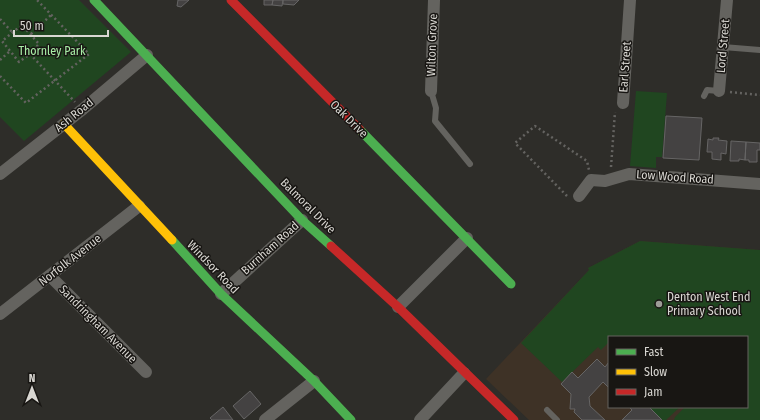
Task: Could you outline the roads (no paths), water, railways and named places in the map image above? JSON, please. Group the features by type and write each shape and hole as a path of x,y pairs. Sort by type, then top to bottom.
{"street":[{"name":"Balmoral Drive","path":"94,0 302,220 398,307 464,373 514,420"},
{"name":"Oak Drive","path":"231,0 511,284"},
{"name":"Wilton Grove","path":"431,91 434,0"},
{"name":"Earl Street","path":"623,103 630,0"},
{"name":"Lord Street","path":"719,91 727,0"},
{"name":"Ash Road","path":"0,174 83,109 147,55"},
{"name":"Windsor Road","path":"64,124 221,294 314,381 351,420"},
{"name":"Low Wood Road","path":"579,196 591,180 605,181 629,174 760,184"},
{"name":"Norfolk Avenue","path":"0,314 139,206"},
{"name":"Burnham Road","path":"221,294 302,220"},
{"path":"398,307 467,238"},
{"name":"Sandringham Avenue","path":"50,276 146,372"},
{"path":"420,420 464,373"},
{"path":"265,420 314,381"}],"lane":[{"path":"724,47 760,50"},
{"path":"704,96 707,90 719,91"},
{"path":"431,91 436,108 435,121 470,164"},
{"path":"547,410 557,420"}],"place":[{"name":"Denton West End Primary School","path":"659,304"}],"park label":[{"name":"Thornley Park","path":"52,51"}]}
